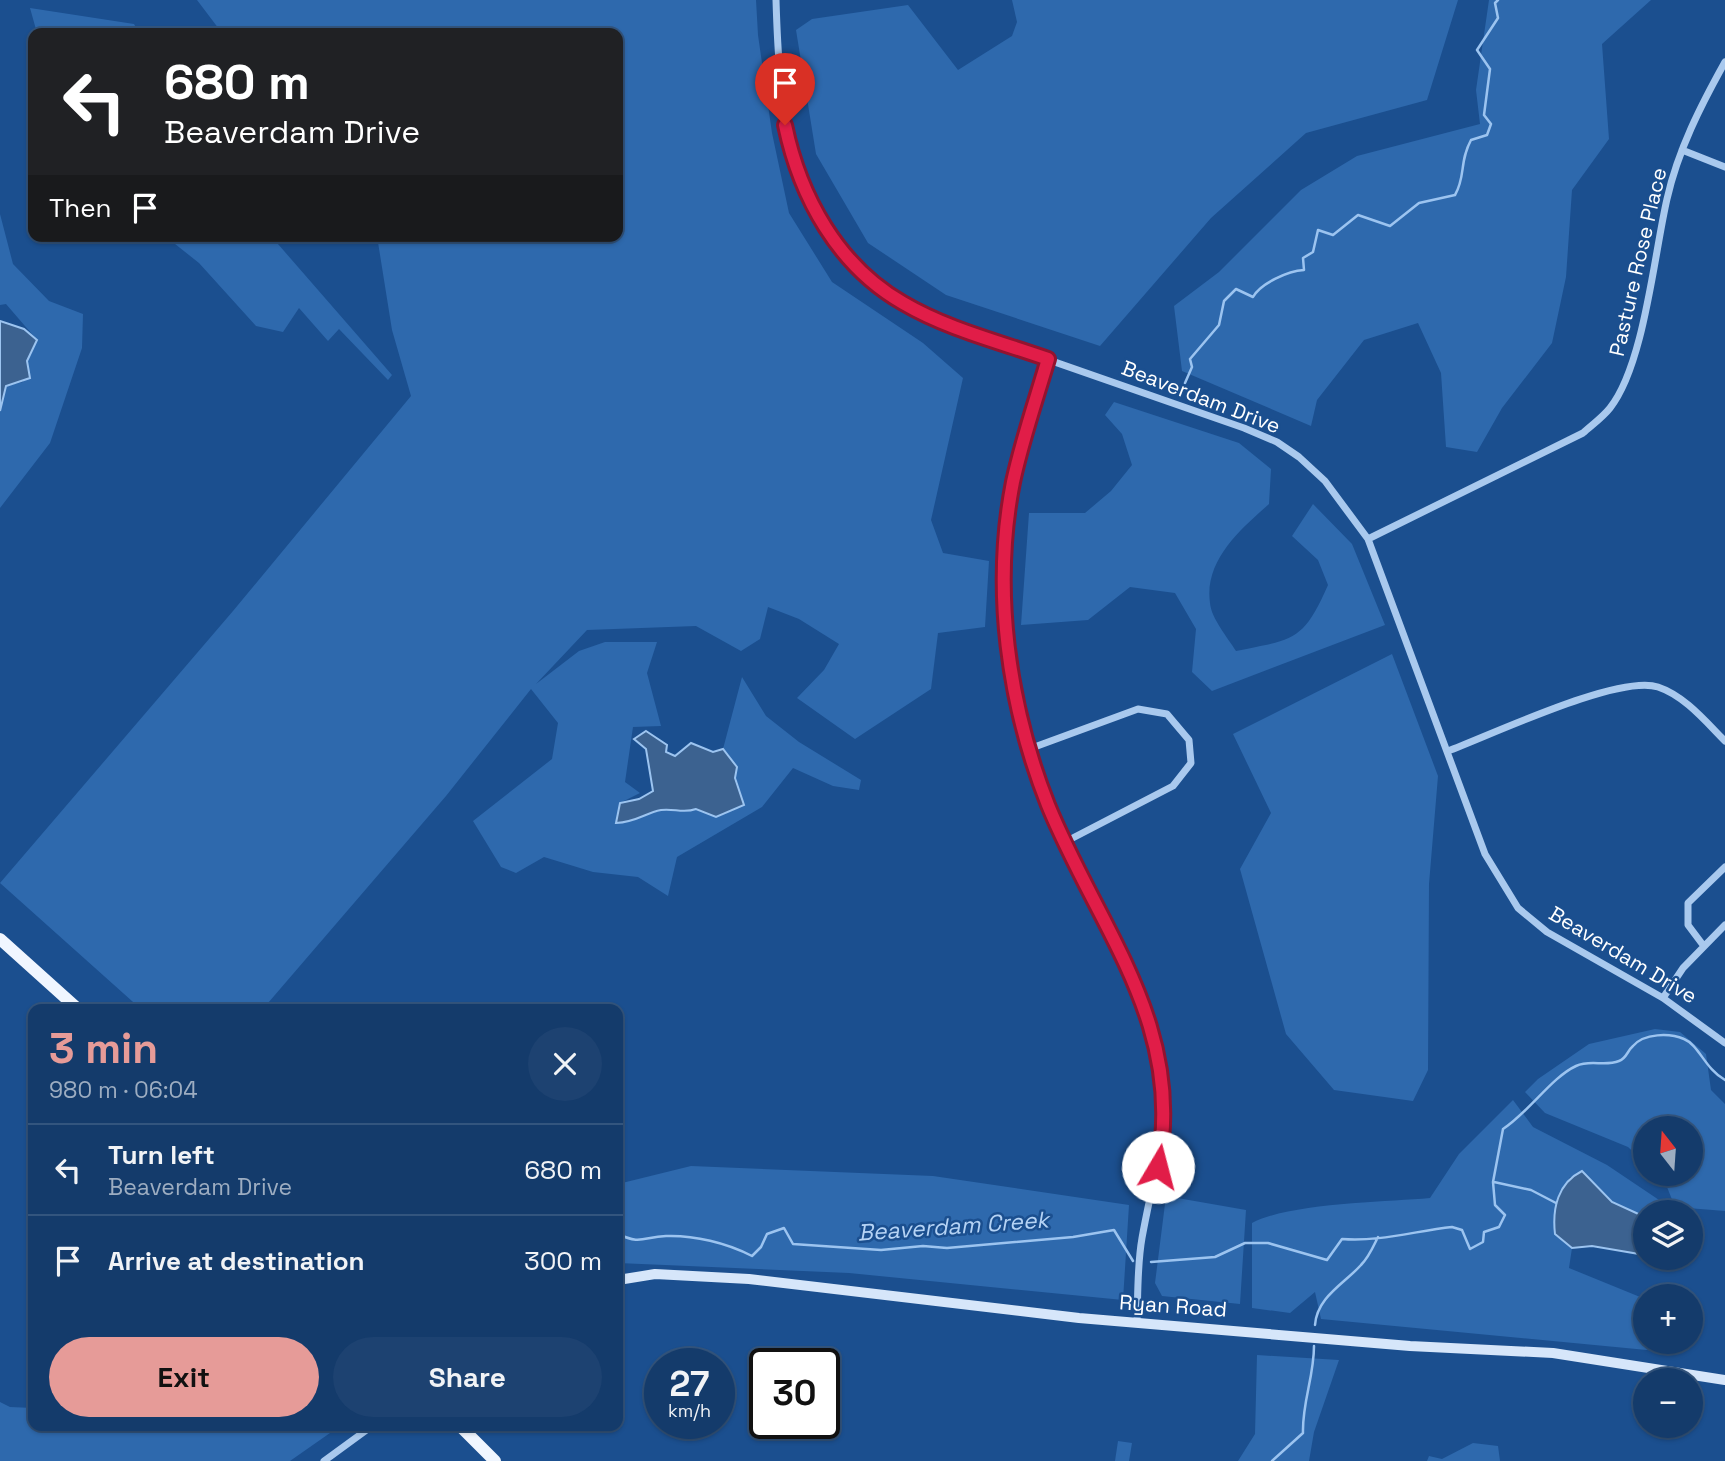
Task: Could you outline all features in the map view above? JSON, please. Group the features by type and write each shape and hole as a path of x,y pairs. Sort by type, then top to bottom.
{"main road":[{"path":"0,939 72,1004"},
{"name":"Ryan Road","path":"623,1279 655,1275 722,1277 966,1307 1137,1323 1410,1346 1553,1353 1725,1380"},
{"path":"465,1431 495,1461"}],"street":[{"name":"Beaverdam Drive","path":"776,0 780,92 790,147 805,192 846,256 868,280 903,304 946,324 1277,442 1325,481 1368,539 1485,854 1518,908 1547,933 1663,998 1725,1043"},
{"name":"Pasture Rose Place","path":"1368,539 1583,433 1610,408 1631,371 1667,196 1682,150 1704,99 1725,62"},
{"path":"1682,150 1725,167"},
{"path":"1048,359 1013,484 1005,575 1008,656 1029,749 1065,842 1138,986 1159,1052 1164,1122 1160,1159 1141,1240 1137,1323"},
{"path":"1448,751 1602,693 1635,685 1657,687 1680,698 1725,741"},
{"path":"1029,749 1138,709 1167,714 1189,740 1191,763 1173,786 1065,842"},
{"path":"1703,945 1688,925 1688,903 1725,867"},
{"path":"1663,998 1703,945 1725,925"},
{"path":"324,1461 365,1431"}],"shaded area":[{"path":"197,0 756,0 758,35 772,133 789,213 832,282 923,343 963,378 931,520 943,553 989,561 985,627 938,633 931,689 855,739 797,698 824,670 839,644 799,619 768,607 760,639 741,651 696,626 587,630 536,684 579,651 605,642 657,642 647,673 661,726 633,727 625,782 640,793 620,803 617,823 666,810 696,809 717,817 744,805 729,755 723,749 742,677 766,716 799,742 861,780 859,790 833,786 793,768 762,807 677,857 668,896 638,877 593,872 544,857 516,873 501,867 473,821 552,759 558,723 531,689 446,796 267,1004 135,1004 0,883 233,611 411,396 392,330 378,242 623,242 623,28 218,28"},
{"path":"1012,0 1458,0 1427,100 1306,133 1211,218 1100,346 946,295 868,243 816,154 796,30 812,19 908,5 958,70 1012,36 1017,22"},
{"path":"1489,0 1651,0 1602,44 1609,139 1572,190 1566,277 1552,343 1502,408 1477,452 1446,447 1441,373 1418,323 1364,340 1317,400 1311,426 1182,371 1174,306 1219,272 1301,190 1357,156 1480,124 1476,90"},
{"path":"30,8 134,24 136,28 36,28"},
{"path":"0,214 13,264 49,301 83,314 82,348 50,443 0,508 0,411 6,386 23,382 27,361 37,340 6,304 0,305"},
{"path":"173,242 276,242 392,375 388,380 339,329 328,341 299,308 283,332 256,326 199,263"},
{"path":"0,321 24,329 37,340 27,361 30,378 6,386 0,411"},
{"path":"1114,402 1239,443 1271,469 1269,504 1227,547 1213,573 1210,587 1213,615 1236,651 1271,644 1294,635 1303,628 1319,604 1328,585 1318,560 1292,536 1313,504 1352,544 1385,625 1212,691 1192,672 1196,629 1175,593 1130,587 1088,620 1021,625 1029,513 1085,513 1111,491 1132,465 1122,434 1105,415"},
{"path":"1392,654 1438,776 1429,884 1428,1070 1413,1101 1334,1090 1286,1034 1240,869 1271,813 1233,734"},
{"path":"646,731 667,745 666,752 675,756 691,743 713,752 723,749 737,767 735,778 744,805 716,817 696,809 666,810 616,823 620,803 639,799 653,791 646,749 634,739"},
{"path":"1655,1029 1680,1032 1706,1054 1711,1090 1725,1104 1725,1211 1703,1209 1703,1200 1672,1200 1667,1186 1703,1186 1703,1116 1633,1116 1633,1152 1628,1147 1545,1113 1525,1092 1538,1079 1589,1044"},
{"path":"1513,1100 1533,1127 1607,1165 1633,1182 1633,1186 1638,1186 1659,1200 1633,1200 1633,1212 1612,1202 1591,1181 1570,1177 1556,1203 1555,1234 1572,1248 1569,1268 1633,1294 1633,1349 1321,1319 1315,1292 1290,1313 1252,1308 1252,1223 1269,1216 1313,1207 1430,1198 1459,1154"},
{"path":"691,1166 933,1176 1129,1205 1123,1300 849,1273 623,1263 623,1183"},
{"path":"1582,1171 1612,1202 1633,1212 1633,1253 1592,1246 1572,1248 1555,1234 1558,1197 1574,1176"},
{"path":"1166,1196 1246,1210 1240,1304 1162,1296 1155,1283"},
{"path":"1257,1355 1339,1360 1314,1432 1309,1461 1238,1461 1255,1434"},
{"path":"0,1402 10,1407 28,1408 28,1431 333,1431 290,1461 0,1461"},
{"path":"1118,1441 1132,1443 1129,1461 1115,1461"},
{"path":"1473,1443 1498,1446 1500,1461 1427,1461 1429,1456 1442,1459"}],"waterway":[{"path":"1185,383 1192,367 1190,359 1219,325 1224,301 1236,289 1253,297 1262,287 1276,279 1304,270 1303,258 1313,252 1318,230 1333,235 1358,215 1390,226 1419,203 1455,195 1471,140 1487,135 1491,124 1484,115 1490,69 1477,50 1498,18 1495,3 1498,0"},
{"name":"Beaverdam Creek","path":"1151,1262 1215,1257 1245,1243 1268,1243 1327,1260 1342,1239 1383,1238 1452,1227 1462,1230 1470,1249 1483,1242 1484,1232 1499,1227 1505,1215 1495,1205 1493,1182 1503,1129 1567,1071 1582,1064 1619,1061 1638,1042 1650,1036 1665,1035 1689,1042 1712,1070 1725,1080"},
{"path":"1494,1182 1531,1190 1556,1203"},
{"name":"Beaverdam Creek","path":"623,1236 637,1240 666,1236 699,1238 752,1256 761,1247 767,1234 784,1228 793,1244 881,1250 923,1246 947,1248 1073,1237 1114,1230 1133,1261"},
{"path":"1315,1325 1326,1299 1364,1262 1378,1237"},
{"path":"1272,1461 1303,1433 1314,1346"}],"route":[{"path":"785,125 805,192 826,229 868,280 903,304 946,324 1048,359 1013,484 1004,599 1008,656 1020,716 1048,805 1138,986 1150,1020 1159,1052 1164,1093 1164,1122 1158,1167"}]}
